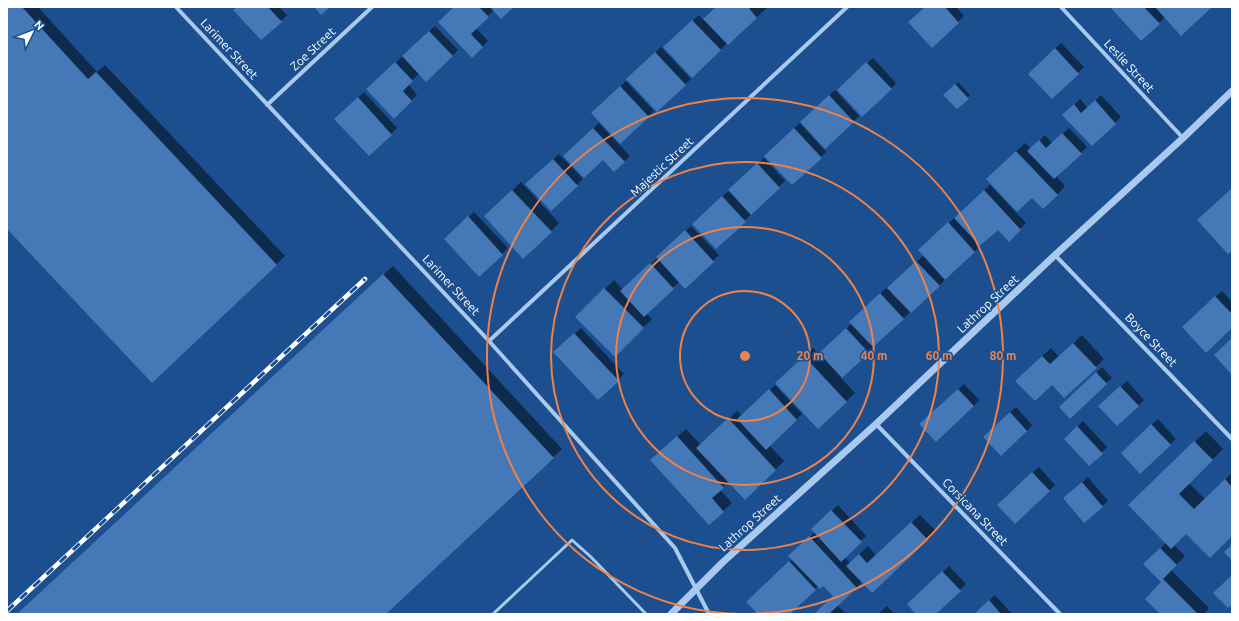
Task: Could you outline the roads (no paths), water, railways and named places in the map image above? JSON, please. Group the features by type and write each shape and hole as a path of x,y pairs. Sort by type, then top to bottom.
{"street":[{"name":"Larimer Street","path":"176,7 489,341 675,548 709,614"},
{"name":"Zoe Street","path":"267,105 372,7"},
{"name":"Majestic Street","path":"489,341 848,7"},
{"name":"Leslie Street","path":"1061,7 1183,138"},
{"name":"Lathrop Street","path":"671,614 723,562 876,424 1232,91"},
{"name":"Boyce Street","path":"1055,255 1232,439"},
{"name":"Corsicana Street","path":"876,424 1060,614"}],"lane":[{"path":"493,614 572,540 591,557 646,614"}],"railway":[{"path":"7,611 365,279"}]}
